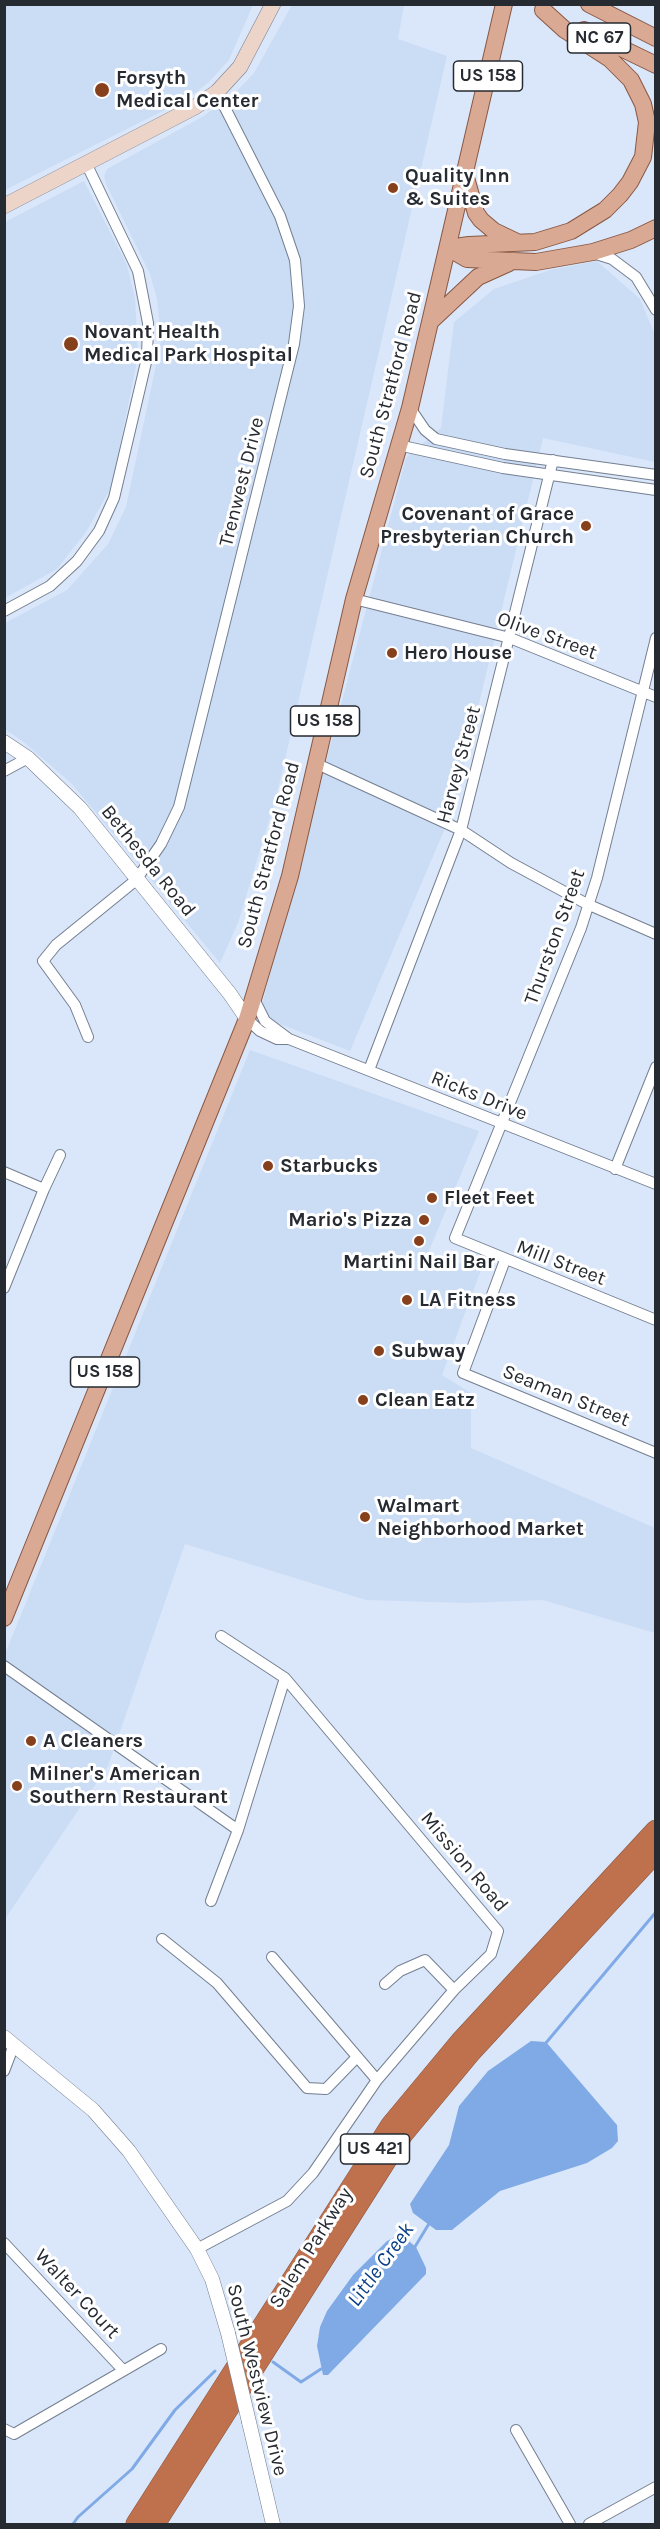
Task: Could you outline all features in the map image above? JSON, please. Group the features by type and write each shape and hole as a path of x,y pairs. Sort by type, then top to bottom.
{"highway":[{"name":"Salem Parkway","path":"136,2524 391,2126 452,2050 656,1830"},
{"name":"Salem Parkway","path":"155,2524 403,2134 448,2078 656,1852"}],"main road":[{"path":"4,206 195,107 217,93 240,67 273,4"},
{"name":"South Stratford Road","path":"4,1617 247,1019 290,876 354,599 410,408 504,4"},
{"name":"NC 67","path":"589,4 656,38"},
{"path":"448,248 518,243 560,235 589,222 605,210 630,182 646,144 646,113 631,80 610,59 565,30 539,7"},
{"name":"NC 67","path":"539,7 656,65"},
{"path":"465,175 476,213 481,220 494,231 518,243"},
{"path":"448,248 467,259 536,262 593,252 631,240 656,228"},
{"path":"431,321 478,277 510,262"}],"street":[{"name":"Trenwest Drive","path":"88,1037 75,1005 43,961 56,945 136,880 166,835 179,807 192,766 290,365 299,306 295,260 280,216 217,93"},
{"path":"4,611 50,586 77,561 99,531 114,498 144,375 148,323 138,271 86,163"},
{"path":"593,252 612,259 636,277 656,310"},
{"path":"410,408 425,430 436,439 505,454 656,475"},
{"path":"398,445 468,461 656,490"},
{"name":"Harvey Street","path":"369,1070 462,830 552,474 553,460"},
{"name":"Olive Street","path":"354,599 510,638 656,697"},
{"name":"Thurston Street","path":"455,1238 581,928 597,878 656,638"},
{"name":"Bethesda Road","path":"4,742 28,758 80,808 210,969 247,1019"},
{"path":"4,771 28,758"},
{"path":"315,763 462,830 511,863 587,904 656,934"},
{"name":"Ricks Drive","path":"253,997 265,1021 289,1039 656,1184"},
{"name":"Ricks Drive","path":"247,1019 260,1031 277,1039 289,1039"},
{"path":"615,1169 656,1067"},
{"path":"4,1288 60,1155"},
{"path":"4,1172 44,1189"},
{"name":"Mill Street","path":"455,1238 505,1260 553,1276 656,1320"},
{"name":"Seaman Street","path":"505,1260 463,1373 656,1453"},
{"path":"211,1901 238,1830 285,1678 221,1636"},
{"path":"4,1666 238,1830"},
{"name":"Mission Road","path":"197,2249 286,2200 313,2173 377,2080 454,1990 491,1954 498,1931 285,1678"},
{"path":"162,1939 217,1983 307,2088 326,2089 357,2057"},
{"path":"272,1957 377,2080"},
{"path":"385,1984 399,1971 425,1960 454,1990"},
{"path":"4,2071 9,2041"},
{"name":"South Westview Drive","path":"9,2041 93,2110 129,2151 197,2249 212,2278 228,2333 273,2524"},
{"name":"Walter Court","path":"4,2243 123,2370"},
{"path":"9,2431 161,2349"},
{"path":"516,2430 570,2524"},
{"path":"589,2524 656,2487"}],"shaded area":[{"name":"Forsyth Medical Center","path":"5,4 253,5 229,60 209,82 189,98 5,190"},
{"path":"292,5 404,5 398,39 447,56 277,794 238,923 220,963 72,784 25,743 5,729 5,623 67,590 108,544 126,507 161,341 157,299 150,274 106,184 104,176 107,169 202,117 232,96 254,73"},
{"path":"84,181 127,265 135,298 138,356 112,486 86,532 57,569 5,598 5,222"},
{"path":"597,261 640,299 655,335 655,462 543,438 454,807 350,1051 259,1016 406,458 441,428 454,322 494,289 550,270"},
{"path":"250,1050 479,1131 428,1253 481,1270 442,1375 471,1393 471,1448 655,1528 655,1633 543,1600 468,1603 366,1600 185,1544 108,1766 5,1919 5,1654"}],"water":[{"path":"531,2041 546,2042 617,2125 618,2141 612,2148 587,2163 500,2191 452,2230 436,2230 413,2213 410,2204 449,2145 459,2106 488,2071"},
{"path":"397,2236 405,2238 416,2247 426,2268 426,2274 328,2375 323,2375 317,2346 320,2327 327,2311 353,2275 387,2241"}],"waterway":[{"path":"545,2044 656,1912"},
{"name":"Little Creek","path":"413,2250 430,2222"},
{"name":"Little Creek","path":"273,2362 301,2382 321,2369"},
{"name":"Little Creek","path":"73,2524 132,2469 175,2410 215,2371"}],"place":[{"name":"Forsyth Medical Center","path":"102,90"},
{"name":"Quality Inn & Suites","path":"393,188"},
{"name":"Novant Health Medical Park Hospital","path":"71,344"},
{"name":"Covenant of Grace Presbyterian Church","path":"586,526"},
{"name":"Hero House","path":"392,653"},
{"name":"Starbucks","path":"268,1166"},
{"name":"Fleet Feet","path":"432,1198"},
{"name":"Mario's Pizza","path":"424,1220"},
{"name":"Martini Nail Bar","path":"419,1241"},
{"name":"LA Fitness","path":"407,1300"},
{"name":"Subway","path":"379,1351"},
{"name":"Clean Eatz","path":"363,1400"},
{"name":"Walmart Neighborhood Market","path":"365,1517"},
{"name":"A Cleaners","path":"31,1741"},
{"name":"Milner's American Southern Restaurant","path":"17,1786"}]}
